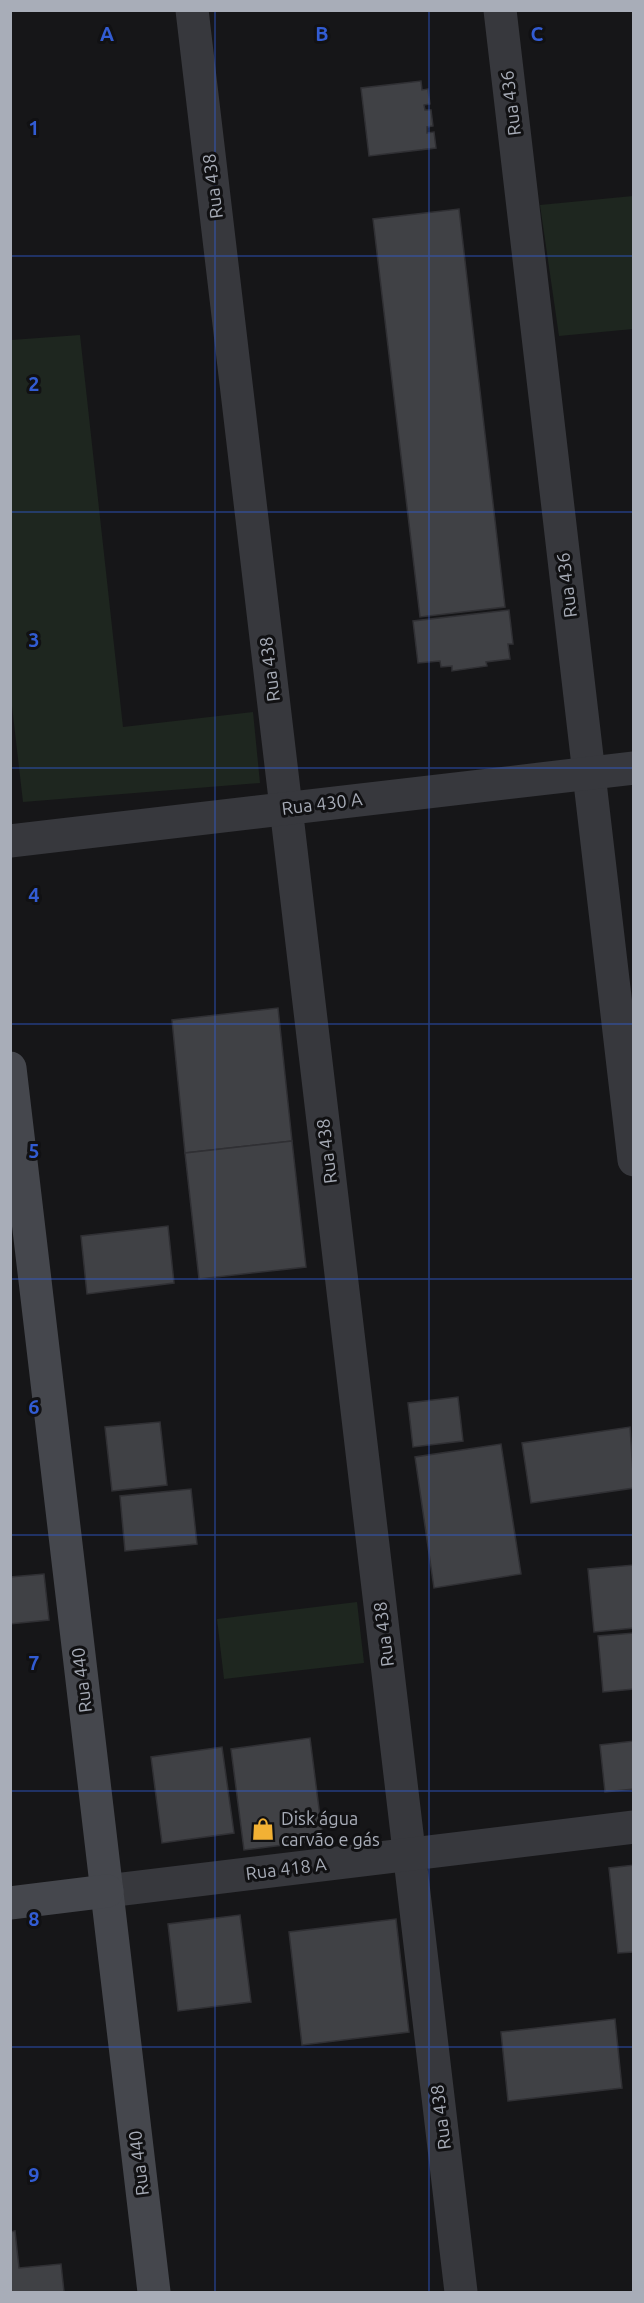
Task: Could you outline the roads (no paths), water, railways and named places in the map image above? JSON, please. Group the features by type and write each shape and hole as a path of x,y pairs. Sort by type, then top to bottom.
{"main road":[{"name":"Rua 440","path":"10,1068 154,2292"},
{"name":"Rua 418 A","path":"10,1903 107,1891"}],"street":[{"name":"Rua 438","path":"192,10 462,2292"},
{"name":"Rua 436","path":"500,10 633,1160"},
{"name":"Rua 430 A","path":"10,841 633,768"},
{"name":"Rua 418 A","path":"107,1891 633,1827"}],"place":[{"name":"Disk água carvão e gás","path":"263,1829"}]}
